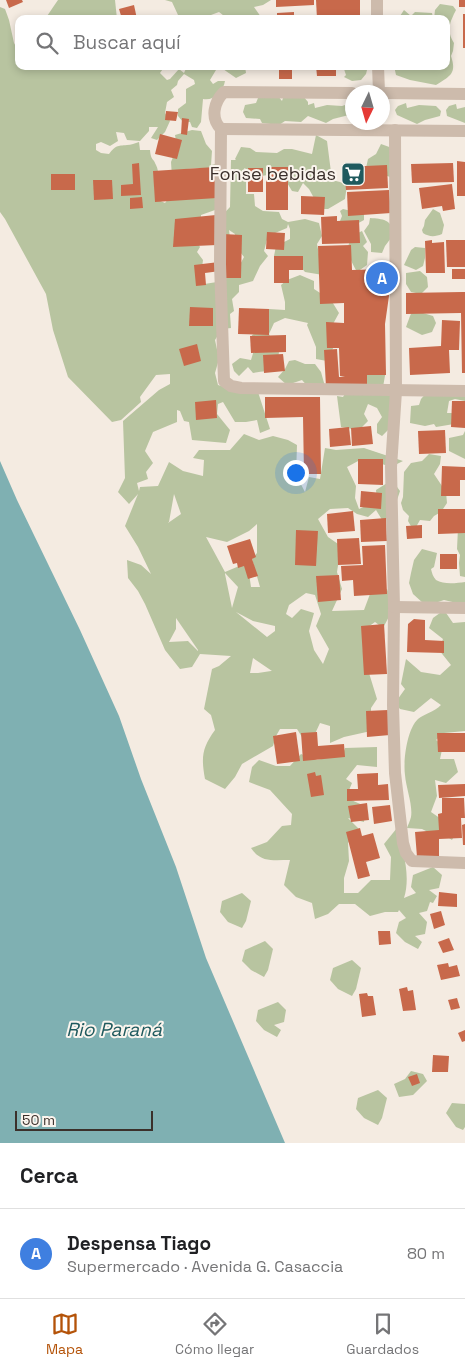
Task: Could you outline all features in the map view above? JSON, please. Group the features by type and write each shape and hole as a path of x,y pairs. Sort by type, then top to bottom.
{"street":[{"path":"377,0 377,15"},
{"path":"378,70 379,85"},
{"path":"345,93 224,92 215,104 214,111 217,126 221,129 345,127"},
{"path":"390,93 465,94"},
{"path":"221,129 220,264 224,381 232,386 241,388 465,391"},
{"path":"390,129 465,131"},
{"path":"395,130 396,391 391,467 394,607 394,774 403,843 406,853 412,861 465,863"},
{"path":"394,607 465,608"}],"green space":[{"path":"58,0 115,0 117,15 48,15"},
{"path":"165,0 271,0 263,5 254,7 260,15 223,15 219,12 211,15 178,15 172,2"},
{"path":"440,4 453,6 456,10 450,26 450,15 434,15 435,10"},
{"path":"0,7 5,9 15,45 15,70 162,70 160,73 167,80 178,70 184,73 185,70 216,70 210,80 213,84 218,81 225,81 217,95 211,99 203,99 201,122 197,128 192,127 190,122 183,122 178,116 178,109 186,103 186,89 195,84 194,80 184,74 177,85 171,90 174,97 167,102 165,113 170,121 165,132 157,140 151,138 158,127 149,127 149,131 140,141 127,140 124,133 116,132 118,141 110,146 101,142 96,144 96,150 109,154 117,146 139,142 140,150 150,150 158,173 156,199 165,203 173,193 171,162 177,147 175,135 192,130 201,131 206,144 212,151 211,165 221,163 227,176 200,168 186,169 185,195 219,194 215,210 201,215 201,223 195,239 200,247 197,252 203,260 202,268 195,271 198,285 217,282 235,274 244,257 233,243 235,234 229,230 230,238 212,226 230,207 231,160 236,160 241,147 250,148 256,152 277,153 284,149 292,149 312,154 316,135 327,141 332,180 347,185 345,199 328,209 320,209 309,189 303,183 298,192 292,191 283,176 275,174 261,176 244,168 246,173 246,194 254,194 255,206 263,211 279,212 282,219 288,222 305,219 319,223 322,236 317,244 323,275 305,272 293,258 281,259 274,256 276,246 290,239 288,224 287,228 268,236 264,251 268,256 260,266 253,281 239,285 239,292 232,299 234,311 230,314 231,328 222,329 215,340 219,359 215,373 218,385 258,392 270,429 260,433 257,420 235,422 223,402 218,404 217,414 230,430 226,443 192,440 189,422 184,421 180,411 177,410 177,422 153,432 145,451 153,463 146,472 148,479 137,483 139,491 140,487 158,486 169,462 183,471 203,476 204,460 193,458 199,450 230,450 244,434 259,440 273,436 288,440 297,445 296,475 305,492 309,477 320,479 325,448 336,450 364,448 403,461 391,467 373,461 360,460 347,467 356,486 355,498 359,509 377,501 376,490 392,480 400,491 384,523 376,510 368,517 357,514 348,508 330,509 318,519 328,537 341,546 337,572 342,589 332,611 364,610 370,594 387,589 394,607 383,628 375,622 364,630 369,673 377,699 371,708 371,731 344,737 330,743 330,726 320,723 314,736 302,737 297,729 280,729 273,746 242,764 235,777 225,789 205,779 203,765 205,748 215,730 211,715 204,709 212,669 231,656 200,654 192,667 180,669 165,650 145,604 128,578 127,560 141,565 151,574 125,526 138,494 129,504 118,492 125,478 123,421 159,390 170,384 170,374 156,375 140,397 141,402 121,420 112,422 68,377 53,330 46,294 0,212","holes":["174,494 181,514 168,523 169,522","257,524 257,553 252,559 260,587 251,587 249,573 244,564 225,572 206,537 227,542 249,531","225,574 238,587 232,608","306,593 315,595 321,614 316,626 329,649 323,664 314,650 309,631 314,613 301,609 292,618 286,614 289,605","236,612 253,621 275,626 275,631 267,637","176,618 198,651 188,641 169,642 176,629","253,658 272,671 258,673 250,673"]},
{"path":"404,10 410,15 401,15"},
{"path":"415,12 432,13 432,15 412,15"},
{"path":"450,34 454,43 451,56 453,71 445,79 436,85 396,75 395,70 450,70"},
{"path":"224,70 246,70 246,73 236,78"},
{"path":"344,70 367,70 361,80 352,81 344,77 346,75"},
{"path":"278,96 282,101 283,98 303,96 308,105 314,103 315,108 327,105 345,105 345,116 326,123 308,116 301,122 285,121 279,125 262,123 260,119 246,118 243,112 245,105 256,103 258,98"},
{"path":"406,103 407,108 419,105 436,106 441,111 440,116 417,124 397,115 395,110 398,106"},
{"path":"456,104 457,109 465,107 465,123 447,116 446,110 449,106"},
{"path":"381,144 392,148 390,177 366,168 368,159 376,154"},
{"path":"343,209 364,214 364,220 353,226 338,226 342,216 340,211"},
{"path":"433,209 440,213 444,225 442,234 437,236 423,233 422,230 425,220"},
{"path":"370,218 386,221 393,229 394,234 382,253 371,252 371,244 364,231 369,224"},
{"path":"362,231 367,242 363,246 368,252 367,265 357,272 348,249 351,239"},
{"path":"415,247 425,248 423,266 416,270 404,265 411,250"},
{"path":"420,271 427,277 428,287 421,294 411,292 406,284 406,273"},
{"path":"300,275 314,281 314,289 331,300 339,313 333,324 336,342 327,361 316,359 316,347 307,325 308,323 285,318 274,323 269,334 279,352 277,367 268,371 253,373 248,367 239,376 234,371 232,364 240,358 251,360 254,350 252,335 261,330 260,313 269,309 285,310 281,285 287,280"},
{"path":"413,310 433,316 436,323 432,332 422,335 406,327"},
{"path":"295,360 305,364 315,364 321,372 326,390 310,389 302,380 287,385 278,377 289,361"},
{"path":"371,363 386,370 383,387 396,404 394,424 382,436 377,433 377,424 382,417 377,408 368,404 364,414 368,421 359,430 341,427 337,396 343,397 359,371"},
{"path":"430,389 465,390 465,401 455,399 449,401 447,413 452,413 454,424 436,427 434,424 425,426 410,423 411,406 419,405 421,399"},
{"path":"465,431 465,459 449,451 449,438 463,435"},
{"path":"429,454 441,456 440,464 434,474 446,492 447,503 441,512 430,521 420,520 416,527 412,528 408,521 409,516 403,510 401,503 404,472 411,463 422,461"},
{"path":"465,526 465,577 460,576 460,555 457,549 458,528"},
{"path":"422,549 437,553 434,567 431,569 436,580 447,583 465,582 465,605 444,600 432,604 423,603 413,594 409,583 414,560"},
{"path":"444,610 453,623 465,622 465,731 444,733 436,740 443,745 440,759 454,759 458,772 446,783 435,780 437,796 431,812 444,821 455,834 452,840 440,832 407,828 411,817 405,769 405,754 409,737 418,719 441,705 431,698 414,712 400,709 395,703 405,689 401,684 406,659 421,672 440,675 451,665 439,650 443,639 429,628 433,618"},
{"path":"377,747 377,767 357,765 346,779 352,783 347,795 351,800 365,806 364,822 348,818 359,829 348,843 349,861 344,878 344,893 358,893 371,880 390,880 391,857 384,844 397,828 404,854 407,881 404,898 416,893 411,887 413,875 433,867 442,875 439,888 429,890 437,896 433,903 430,902 427,911 419,913 427,922 425,934 415,936 422,942 418,949 405,942 396,933 399,922 406,918 399,910 398,912 385,912 370,916 355,904 339,904 328,914 315,919 312,903 296,897 284,885 290,860 264,858 255,853 251,848 267,842 282,826 291,825 292,814 270,790 249,782 252,767 259,760 276,766 290,766 301,754 317,760 333,756 342,757 345,748"},
{"path":"242,893 251,901 246,921 242,928 228,922 220,912 222,901"},
{"path":"265,941 273,949 268,970 264,977 251,970 242,961 245,950"},
{"path":"352,960 361,968 356,989 352,996 338,989 330,980 333,968"},
{"path":"278,1002 286,1010 284,1022 274,1025 281,1030 277,1037 264,1030 256,1021 258,1010"},
{"path":"411,1071 423,1074 427,1081 413,1095 399,1097 394,1084 405,1079"},
{"path":"378,1090 387,1098 382,1118 378,1125 364,1118 356,1109 358,1098"},
{"path":"452,1103 465,1104 465,1127 463,1130 456,1127 446,1113"}],"water":[{"name":"Rio Paraná","path":"0,461 119,716 141,779 176,867 206,958 285,1143 0,1143"}],"building":[{"path":"6,0 22,0 23,2 9,8"},
{"path":"276,0 314,0 314,5 276,7"},
{"path":"316,0 360,0 360,15 317,15"},
{"path":"459,0 465,0 465,7 459,7"},
{"path":"134,5 136,15 121,15 119,9"},
{"path":"294,12 294,15 277,15 277,13"},
{"path":"463,14 465,14 465,48 463,48"},
{"path":"279,70 292,70 292,79 279,79"},
{"path":"316,70 336,70 336,76 317,76"},
{"path":"166,111 178,112 176,121 165,120"},
{"path":"182,118 189,119 187,135 181,134"},
{"path":"160,134 182,140 177,159 155,154"},
{"path":"457,161 465,162 465,196 457,196"},
{"path":"139,163 141,195 121,196 121,185 133,184 132,164"},
{"path":"453,163 454,182 412,183 411,164"},
{"path":"387,165 388,188 346,190 344,167"},
{"path":"215,167 217,198 155,202 153,171"},
{"path":"266,167 288,167 288,210 266,210"},
{"path":"248,168 263,168 263,192 248,192"},
{"path":"51,174 75,174 75,190 51,190"},
{"path":"93,180 112,180 113,199 94,200"},
{"path":"452,184 455,209 443,211 442,206 422,209 419,188"},
{"path":"389,190 391,213 348,216 347,192"},
{"path":"301,196 325,197 324,215 301,214"},
{"path":"142,197 143,208 130,209 130,198"},
{"path":"216,215 217,245 173,247 175,219"},
{"path":"337,216 337,221 359,220 360,243 322,244 321,217"},
{"path":"267,232 285,233 284,250 266,249"},
{"path":"223,234 242,235 241,278 222,278"},
{"path":"432,240 432,243 444,242 445,273 426,273 425,241"},
{"path":"446,240 465,240 465,267 447,267"},
{"path":"351,245 352,270 388,269 389,296 385,324 386,375 367,375 367,389 326,387 324,350 337,349 339,377 345,377 340,376 339,348 327,348 326,322 344,323 344,303 320,304 318,246"},
{"path":"274,256 303,256 303,270 289,270 289,283 274,283"},
{"path":"219,262 220,271 205,273 206,285 196,286 194,265"},
{"path":"452,269 465,269 465,279 452,279"},
{"path":"465,292 465,373 462,373 461,313 406,314 406,293"},
{"path":"190,307 213,308 213,326 189,326"},
{"path":"239,308 269,309 269,335 238,334"},
{"path":"442,320 460,321 459,350 449,350 450,373 410,375 409,348 441,346"},
{"path":"286,335 286,352 251,353 250,336"},
{"path":"197,344 201,361 184,366 179,349"},
{"path":"283,354 285,371 264,373 263,355"},
{"path":"265,397 320,397 321,474 304,474 303,417 265,418"},
{"path":"216,400 217,418 196,420 195,402"},
{"path":"452,401 465,401 465,428 451,427"},
{"path":"371,426 373,444 352,446 351,428"},
{"path":"349,427 351,445 330,447 329,429"},
{"path":"445,430 446,453 419,454 418,431"},
{"path":"358,459 383,459 383,485 358,484"},
{"path":"442,466 465,467 465,480 460,480 460,496 441,496"},
{"path":"361,491 382,493 381,509 360,507"},
{"path":"438,509 465,509 465,533 438,534"},
{"path":"353,511 355,531 328,533 327,514"},
{"path":"386,518 387,541 361,542 360,520"},
{"path":"422,525 422,538 407,539 406,526"},
{"path":"296,530 318,531 316,566 295,565"},
{"path":"359,538 361,564 338,565 337,539"},
{"path":"250,539 256,557 252,559 258,576 248,579 244,566 238,568 237,563 233,564 227,546"},
{"path":"385,545 387,594 354,596 353,580 342,581 341,566 363,565 362,546"},
{"path":"440,554 457,554 457,569 440,569"},
{"path":"339,575 341,600 318,602 316,576"},
{"path":"414,619 425,620 425,640 444,641 444,653 407,652 408,624"},
{"path":"384,624 387,674 364,675 361,626"},
{"path":"388,710 390,735 367,737 366,711"},
{"path":"296,732 300,761 277,764 273,736"},
{"path":"317,732 318,746 344,744 345,757 303,761 301,733"},
{"path":"437,733 465,733 465,752 438,752"},
{"path":"315,772 316,776 321,775 324,795 311,797 307,774"},
{"path":"378,773 378,785 388,784 389,800 347,801 347,789 358,789 357,774"},
{"path":"465,784 465,796 439,798 438,785"},
{"path":"442,798 464,798 465,818 461,818 462,838 439,839 439,856 417,857 415,832 439,830 438,814 442,813"},
{"path":"367,803 369,820 351,822 348,806"},
{"path":"390,805 392,821 374,824 372,807"},
{"path":"465,824 465,845 463,845 462,825"},
{"path":"360,828 362,836 373,833 380,858 366,862 370,876 358,879 346,832"},
{"path":"439,892 457,894 457,907 438,906"},
{"path":"441,911 445,925 434,929 430,914"},
{"path":"378,931 390,931 391,944 379,945"},
{"path":"449,938 454,950 443,953 438,942"},
{"path":"448,963 449,967 457,965 460,976 441,980 437,965"},
{"path":"407,987 408,991 413,990 416,1010 403,1011 399,989"},
{"path":"367,993 368,996 373,996 376,1015 362,1017 359,994"},
{"path":"457,998 460,1008 451,1010 448,1000"},
{"path":"465,1030 465,1041 462,1042 458,1033"},
{"path":"433,1055 449,1056 448,1072 432,1072"},
{"path":"417,1074 420,1083 412,1086 408,1077"}],"place":[{"name":"Fonse bebidas","path":"353,174"},
{"name":"Despensa Tiago","path":"382,278"}]}
